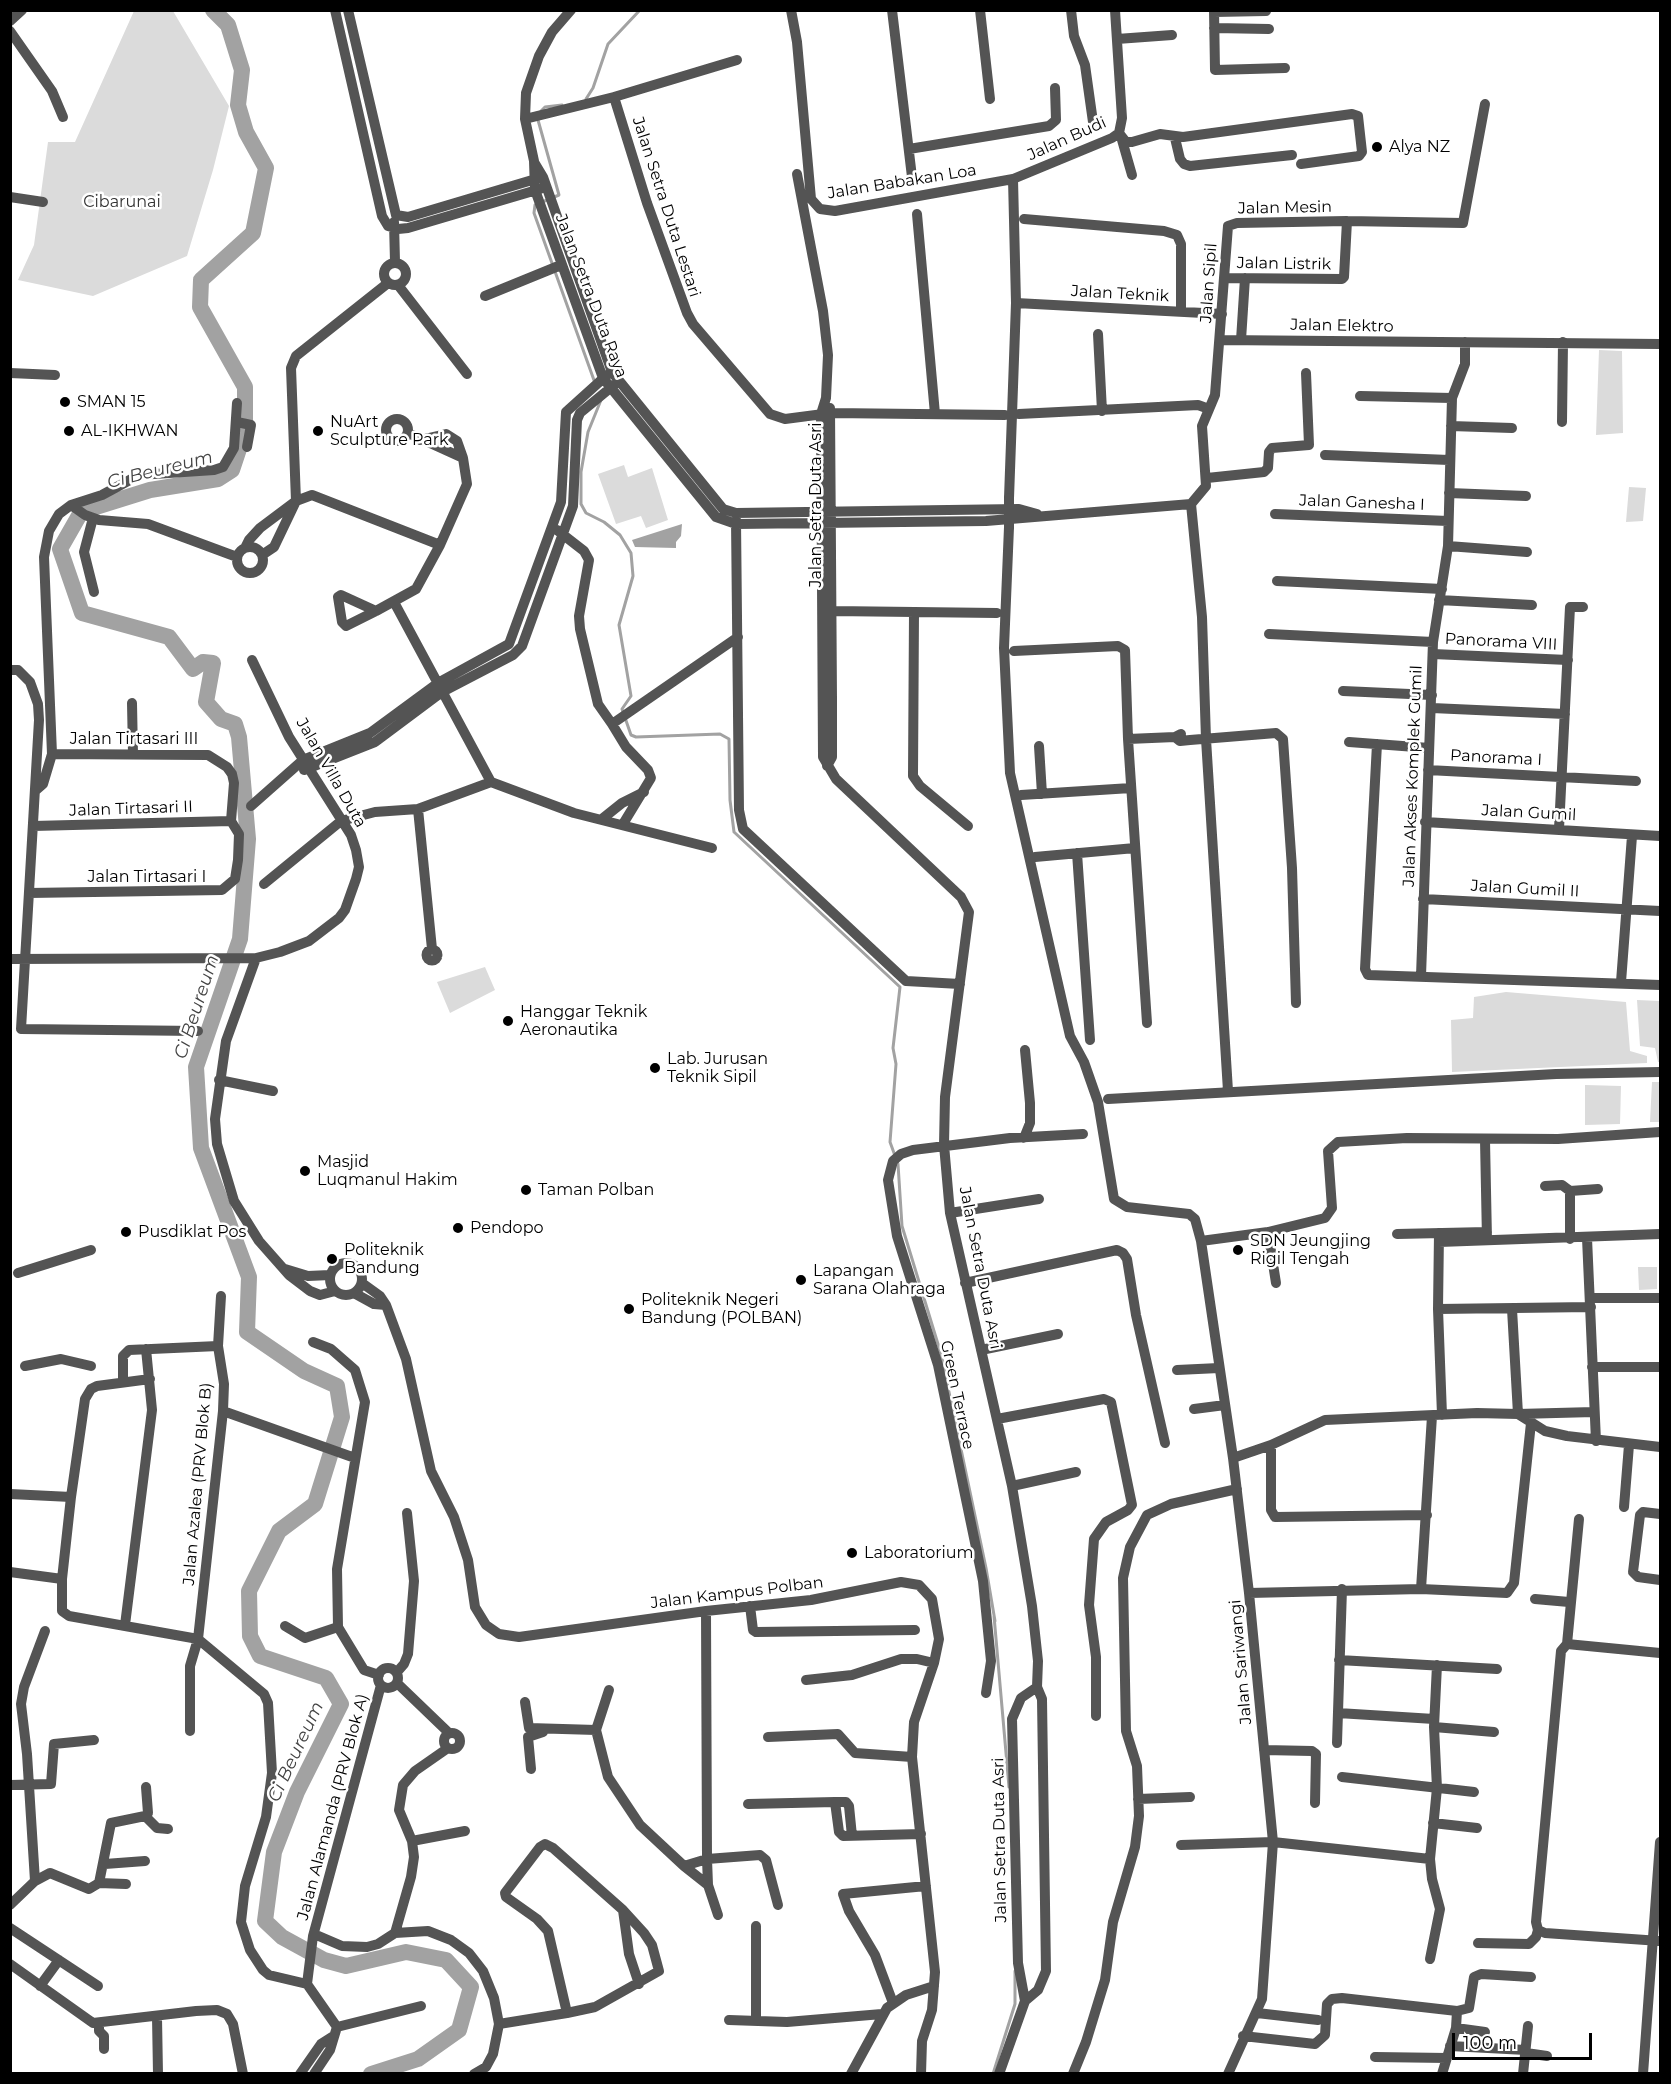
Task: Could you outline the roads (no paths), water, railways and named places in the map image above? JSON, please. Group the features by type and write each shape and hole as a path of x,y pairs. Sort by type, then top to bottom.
{"street":[{"path":"10,21 22,10"},
{"path":"335,10 382,216 393,228 408,228 539,184"},
{"path":"348,10 396,215 393,228 395,262"},
{"path":"539,184 525,119 526,93 531,74 552,32 571,10"},
{"name":"Jalan Babakan Loa","path":"790,10 797,42 808,176 815,206 835,211 1013,179"},
{"path":"892,10 912,177"},
{"path":"980,10 990,99"},
{"path":"1071,10 1074,36 1085,65 1093,122"},
{"name":"Jalan Budi","path":"1013,179 1121,136 1122,118 1115,10"},
{"path":"1266,11 1214,11 1215,70 1285,68"},
{"path":"339,26 351,23"},
{"path":"1214,28 1269,29"},
{"path":"10,31 52,91 63,117"},
{"path":"1117,39 1172,35"},
{"path":"525,119 614,97 736,60"},
{"path":"909,149 1054,124 1055,88"},
{"name":"Jalan Setra Duta Lestari","path":"614,97 679,298 693,324 770,414 785,419 826,414 1005,416"},
{"path":"1347,221 1463,223 1485,104"},
{"path":"1121,136 1132,142 1160,135 1175,138 1356,114 1362,152 1359,156 1301,164"},
{"path":"1121,136 1132,175"},
{"path":"1175,138 1180,159 1190,166 1292,155"},
{"path":"366,146 378,143"},
{"name":"Jalan Setra Duta Asri","path":"796,174 824,311 828,355 826,638 827,697 832,757 828,766 836,778 967,905 969,912 945,1097 944,1145 950,1213 1012,1486 1032,1606 1038,1661 1036,1687 1042,1699 1046,1971 1038,1990 1025,2001 999,2073"},
{"path":"1013,179 1016,303"},
{"path":"396,215 408,217 539,184"},
{"name":"Jalan Setra Duta Raya","path":"539,184 561,265 611,380 721,507 736,518"},
{"name":"Jalan Setra Duta Raya","path":"539,184 611,380"},
{"path":"10,198 43,202"},
{"path":"917,214 935,414"},
{"path":"1024,219 1153,230 1177,235 1181,244 1181,312"},
{"name":"Jalan Mesin","path":"1228,229 1231,223 1347,221"},
{"name":"Jalan Listrik","path":"1224,278 1343,278 1347,221"},
{"name":"Jalan Sipil","path":"1207,478 1202,426 1215,395 1228,229"},
{"path":"395,262 385,269 384,277 393,284 467,374"},
{"path":"262,555 274,547 296,501 291,368 296,356 393,284 405,279 406,272 402,265 395,262"},
{"path":"485,297 561,265"},
{"path":"1241,340 1245,278"},
{"name":"Jalan Teknik","path":"1016,303 1222,314"},
{"name":"Jalan Sariwangi","path":"1016,303 1004,648 1010,773 1070,1036 1084,1062 1098,1102 1113,1197 1117,1203 1127,1207 1191,1214 1195,1219 1201,1241 1237,1489 1273,1842 1265,1987 1257,2013 1243,2036 1228,2073"},
{"path":"1098,334 1102,411"},
{"name":"Jalan Elektro","path":"1220,340 1660,344"},
{"name":"Jalan Akses Komplek Gumil","path":"1421,975 1433,642 1448,546 1452,398 1465,364 1465,342"},
{"path":"1562,422 1563,342"},
{"path":"10,373 55,375"},
{"path":"960,984 906,981 743,829 739,810 736,518 987,515 1018,509 1041,515 1191,504 1203,493 1207,478 1264,472 1268,468 1269,452 1272,448 1309,445 1306,373"},
{"path":"251,806 292,772 370,733 509,644 558,531 566,412 570,406 611,380"},
{"path":"1360,396 1452,398"},
{"path":"82,512 102,495 139,475 223,467 234,448 242,423 237,403"},
{"path":"1019,414 1198,405 1209,409"},
{"path":"242,423 251,425 247,447"},
{"path":"1451,426 1512,428"},
{"path":"376,611 419,585 467,484 464,458 408,433"},
{"path":"1324,455 1449,460"},
{"path":"1449,493 1526,496"},
{"path":"237,557 260,528 296,501 312,495 320,496 440,545"},
{"path":"1191,504 1202,617 1206,736 1228,1091"},
{"path":"34,791 42,783 52,754 44,545 59,514 82,512 148,524 237,557 242,570 254,572 261,566 262,555"},
{"path":"82,512 84,552 94,592"},
{"name":"Jalan Ganesha I","path":"1275,514 1448,521"},
{"path":"558,531 584,550 589,560 579,616 598,704 626,747 648,770 651,778 623,824"},
{"path":"1448,546 1527,552"},
{"path":"245,548 253,547 262,555"},
{"path":"1277,580 1532,605"},
{"name":"Jalan Setra Duta Asri","path":"826,584 832,611 826,638"},
{"path":"394,602 491,782"},
{"path":"1559,829 1570,607 1583,608"},
{"path":"832,611 997,613"},
{"path":"914,612 913,776 968,826"},
{"path":"1269,634 1433,642"},
{"path":"612,724 738,637"},
{"path":"1014,651 1122,647 1125,650 1128,740 1147,1023"},
{"name":"Panorama VIII","path":"1433,654 1568,660"},
{"name":"Jalan Villa Duta","path":"10,960 250,958 280,952 309,941 324,931 345,910 359,867 351,836 306,764 252,660"},
{"path":"10,670 25,676 38,704 21,1029 198,1031"},
{"path":"1343,691 1432,695"},
{"path":"132,703 133,754"},
{"path":"1432,708 1565,714"},
{"path":"1128,740 1206,736 1239,737 1246,734 1276,733 1283,739 1292,868 1296,1003"},
{"path":"1349,742 1429,748"},
{"path":"1377,744 1365,969 1368,975 1421,975 1660,985"},
{"path":"1039,746 1042,794"},
{"name":"Jalan Tirtasari III","path":"52,754 201,754 227,767 234,783 231,821"},
{"name":"Panorama I","path":"1428,770 1636,781"},
{"path":"264,884 341,821 375,812 418,808 491,782 574,813 712,848"},
{"path":"1021,795 1131,788"},
{"path":"602,819 622,803 644,792"},
{"path":"418,808 432,950"},
{"name":"Jalan Tirtasari II","path":"33,826 231,821"},
{"name":"Jalan Tirtasari I","path":"29,893 222,890 235,879 238,860 238,829 231,821"},
{"name":"Jalan Gumil","path":"1425,822 1660,836"},
{"path":"1621,982 1632,836"},
{"path":"1035,857 1135,848"},
{"path":"1077,853 1090,1040"},
{"name":"Jalan Gumil II","path":"1423,898 1660,911"},
{"path":"250,958 226,1041 219,1080 215,1119 217,1144 225,1176 234,1201 259,1241 289,1275 310,1291 320,1295 335,1291"},
{"path":"1024,1050 1030,1103 1029,1123 1024,1138"},
{"path":"1108,1099 1556,1074 1660,1072"},
{"path":"219,1080 273,1091"},
{"path":"1201,1241 1269,1232 1321,1220 1331,1212 1328,1156 1330,1148 1338,1142 1407,1138 1558,1139 1660,1132"},
{"path":"944,1145 1083,1134"},
{"path":"1485,1140 1487,1236"},
{"name":"Green Terrace","path":"944,1145 901,1154 893,1161 888,1180 897,1236 938,1365 983,1581 991,1661 986,1693"},
{"path":"1545,1186 1562,1185 1569,1191 1598,1189"},
{"path":"1569,1191 1570,1239"},
{"path":"950,1213 1039,1199"},
{"path":"1269,1232 1276,1283"},
{"path":"1397,1234 1570,1239 1660,1234"},
{"path":"1421,1589 1437,1415 1439,1237"},
{"path":"1587,1238 1596,1441"},
{"path":"18,1273 91,1250"},
{"path":"965,1283 1117,1250 1123,1252 1127,1259 1136,1315 1165,1443"},
{"path":"349,1263 360,1271 362,1283 354,1293 347,1296 335,1291 329,1281 330,1275 335,1267 349,1263"},
{"path":"285,1269 308,1275 330,1275"},
{"name":"Jalan Kampus Polban","path":"362,1283 380,1296 386,1305 406,1359 431,1471 454,1517 468,1560 475,1607 486,1624 499,1634 519,1637 706,1611 811,1600 902,1582 919,1585 932,1599 936,1610 939,1639 934,1663 914,1722 912,1757 934,1952 933,2010 922,2041 921,2073"},
{"path":"354,1293 374,1304 386,1305"},
{"name":"Jalan Azalea (PRV Blok B)","path":"190,1731 190,1666 198,1639 223,1411 224,1384 218,1346 221,1296"},
{"path":"1438,1309 1512,1309 1660,1298"},
{"path":"1512,1309 1518,1414"},
{"path":"981,1350 1058,1334"},
{"path":"285,1626 305,1638 338,1627 337,1569 345,1511 365,1414 359,1380 344,1358 331,1349 313,1342"},
{"path":"123,1382 122,1361 126,1351 218,1346"},
{"path":"125,1625 152,1410 146,1349"},
{"path":"25,1366 61,1359 91,1365"},
{"path":"1592,1367 1660,1368"},
{"path":"1177,1370 1219,1368"},
{"path":"150,1379 97,1386 91,1389 85,1399 71,1497 61,1607 66,1615 198,1639 262,1692 268,1700 272,1773 266,1817 245,1886 241,1922 257,1963 269,1975 307,1978 334,2032 330,2050 314,2073"},
{"path":"997,1419 1104,1399 1111,1402 1132,1505 1097,1532 1094,1539 1089,1605 1096,1657 1096,1716"},
{"path":"1194,1409 1225,1405"},
{"path":"223,1411 356,1458"},
{"path":"1233,1458 1271,1445 1325,1420 1594,1412"},
{"path":"1518,1414 1545,1431 1596,1441 1660,1447"},
{"path":"1249,1593 1342,1589 1421,1589 1502,1594 1513,1588 1531,1423"},
{"path":"1271,1445 1271,1510 1275,1517 1427,1515"},
{"path":"1624,1507 1629,1445"},
{"path":"1012,1486 1076,1472"},
{"path":"1073,2073 1086,2042 1105,1980 1113,1922 1135,1847 1138,1799 1137,1766 1126,1731 1123,1578 1130,1547 1147,1515 1171,1504 1237,1489"},
{"path":"10,1494 71,1497"},
{"path":"395,1933 411,1877 414,1857 412,1842 399,1810 403,1785 415,1772 448,1748 456,1748 460,1743 459,1736 449,1733 397,1678 387,1668 380,1680 389,1688 397,1678 408,1654 414,1581 407,1513"},
{"path":"1657,1579 1634,1574 1638,1528 1642,1513 1660,1514"},
{"path":"1478,1943 1529,1944 1536,1937 1538,1929 1536,1922 1561,1651 1567,1644 1569,1602 1579,1519"},
{"path":"10,1572 62,1579"},
{"path":"1337,1743 1342,1589"},
{"path":"1535,1599 1569,1602"},
{"path":"750,1606 753,1630 756,1632 915,1630"},
{"path":"706,1611 708,1885 718,1915"},
{"name":"Jalan Alamanda (PRV Blok A)","path":"307,1978 314,1935 380,1680 364,1670 338,1627"},
{"path":"35,1881 21,1704 24,1687 45,1631"},
{"path":"1567,1644 1660,1653"},
{"path":"806,1680 865,1672 902,1659 917,1659 934,1663"},
{"path":"1339,1660 1497,1668"},
{"path":"1430,1959 1440,1909 1432,1879 1430,1859 1437,1788 1434,1723 1437,1665"},
{"name":"Jalan Setra Duta Asri","path":"1025,2001 1018,1963 1012,1719 1021,1698 1036,1687"},
{"path":"609,1690 596,1730 608,1777 626,1807 656,1842 708,1885"},
{"path":"525,1702 528,1728 596,1730"},
{"path":"1338,1713 1494,1732"},
{"path":"531,1769 528,1737 535,1733 552,1730"},
{"path":"768,1737 838,1734 855,1753 912,1757"},
{"path":"10,1785 52,1784 54,1744 94,1740"},
{"path":"1264,1750 1311,1751 1316,1754 1315,1803"},
{"path":"1342,1777 1474,1792"},
{"path":"145,1816 147,1813 146,1787"},
{"path":"1138,1799 1190,1797"},
{"path":"748,1804 846,1802 849,1806 852,1836 921,1834"},
{"path":"99,1883 105,1864 112,1821 145,1816"},
{"path":"145,1816 157,1828 168,1829"},
{"path":"1433,1823 1477,1828"},
{"path":"412,1842 465,1830"},
{"path":"1181,1845 1273,1842 1430,1859"},
{"path":"1643,2073 1657,1941 1660,1842"},
{"path":"499,2024 567,2013 595,2007 657,1974 659,1966 648,1938 623,1910 553,1848 545,1844 540,1847 505,1893 506,1897 537,1919 548,1931 567,2013"},
{"path":"684,1866 707,1859 763,1856 778,1905"},
{"path":"105,1864 145,1861"},
{"path":"10,1905 35,1881 50,1873 89,1889 99,1883 126,1884"},
{"path":"892,2003 875,1955 849,1911 843,1894 926,1886"},
{"path":"623,1910 629,1954 639,1984"},
{"path":"756,1926 756,2021"},
{"path":"10,1928 98,1986"},
{"path":"1538,1929 1545,1933 1657,1941"},
{"path":"314,1935 342,1946 367,1947 378,1944 395,1933 428,1932 451,1940 469,1953 483,1971 494,1998 499,2024 494,2054 486,2067 474,2073"},
{"path":"40,1986 59,1960"},
{"path":"10,1964 88,2022 99,2023 217,2010 227,2014 236,2037 243,2073"},
{"path":"1243,2036 1315,2044 1325,2035 1327,2004 1332,1999 1342,1998 1457,2011 1468,2008 1474,1977 1481,1974 1531,1977"},
{"path":"851,2073 882,2014 892,2003 934,1986"},
{"path":"300,2073 321,2044 334,2032 421,2006"},
{"path":"1442,2073 1456,2028 1457,2011"},
{"path":"1257,2013 1318,2020"},
{"path":"729,2020 787,2022 882,2014"},
{"path":"157,2017 158,2073"},
{"path":"99,2023 99,2031 104,2036 104,2049"},
{"path":"1523,2073 1528,2026"},
{"path":"1456,2028 1485,2032"},
{"path":"1450,2046 1526,2052 1547,2056"},
{"path":"1375,2057 1447,2058"}],"waterway":[{"name":"Ci Beureum","path":"213,10 228,25 242,70 238,105 246,132 266,168 253,233 201,280 200,307 245,387 245,431 232,470 218,479 150,490 86,510 80,514 60,549 82,613 169,637 193,669 203,662 213,663 206,702 221,719 235,724 239,737 248,839 240,939 196,1067 201,1148 249,1277 247,1332 304,1371 337,1386 342,1417 315,1504 279,1531 249,1591 250,1636 260,1656 326,1678 341,1704 297,1792 274,1852 265,1921 282,1937 324,1960 346,1966 406,1952 446,1960 471,1987 459,2030 418,2059 371,2074"},
{"path":"586,99 593,88 608,44 640,10"},
{"path":"541,111 545,107 562,105"},
{"path":"538,120 559,195 535,205 534,213 595,383"},
{"path":"601,400 588,432 581,472 581,504 586,513 604,522 620,535 631,553 633,576 619,625 631,696 622,709 631,735 636,737 720,734 729,739 730,800 734,832 900,987 893,1048 896,1064 890,1142 898,1164 902,1226 941,1354 986,1568 995,1621 994,1616 1009,1787"},
{"path":"993,2074 1015,2004 1015,1971"}],"place":[{"name":"Alya NZ","path":"1377,147"},
{"name":"SMAN 15","path":"65,402"},
{"name":"AL-IKHWAN","path":"69,431"},
{"name":"NuArt Sculpture Park","path":"318,431"},
{"name":"Hanggar Teknik Aeronautika","path":"508,1021"},
{"name":"Lab. Jurusan Teknik Sipil","path":"655,1068"},
{"name":"Masjid Luqmanul Hakim","path":"305,1171"},
{"name":"Taman Polban","path":"526,1190"},
{"name":"Pendopo","path":"458,1228"},
{"name":"Pusdiklat Pos","path":"126,1232"},
{"name":"SDN Jeungjing Rigil Tengah","path":"1238,1250"},
{"name":"Politeknik Bandung","path":"332,1259"},
{"name":"Lapangan Sarana Olahraga","path":"801,1280"},
{"name":"Politeknik Negeri Bandung (POLBAN)","path":"629,1309"},
{"name":"Laboratorium","path":"852,1553"}],"park label":[{"name":"Cibarunai","path":"122,202"}]}
